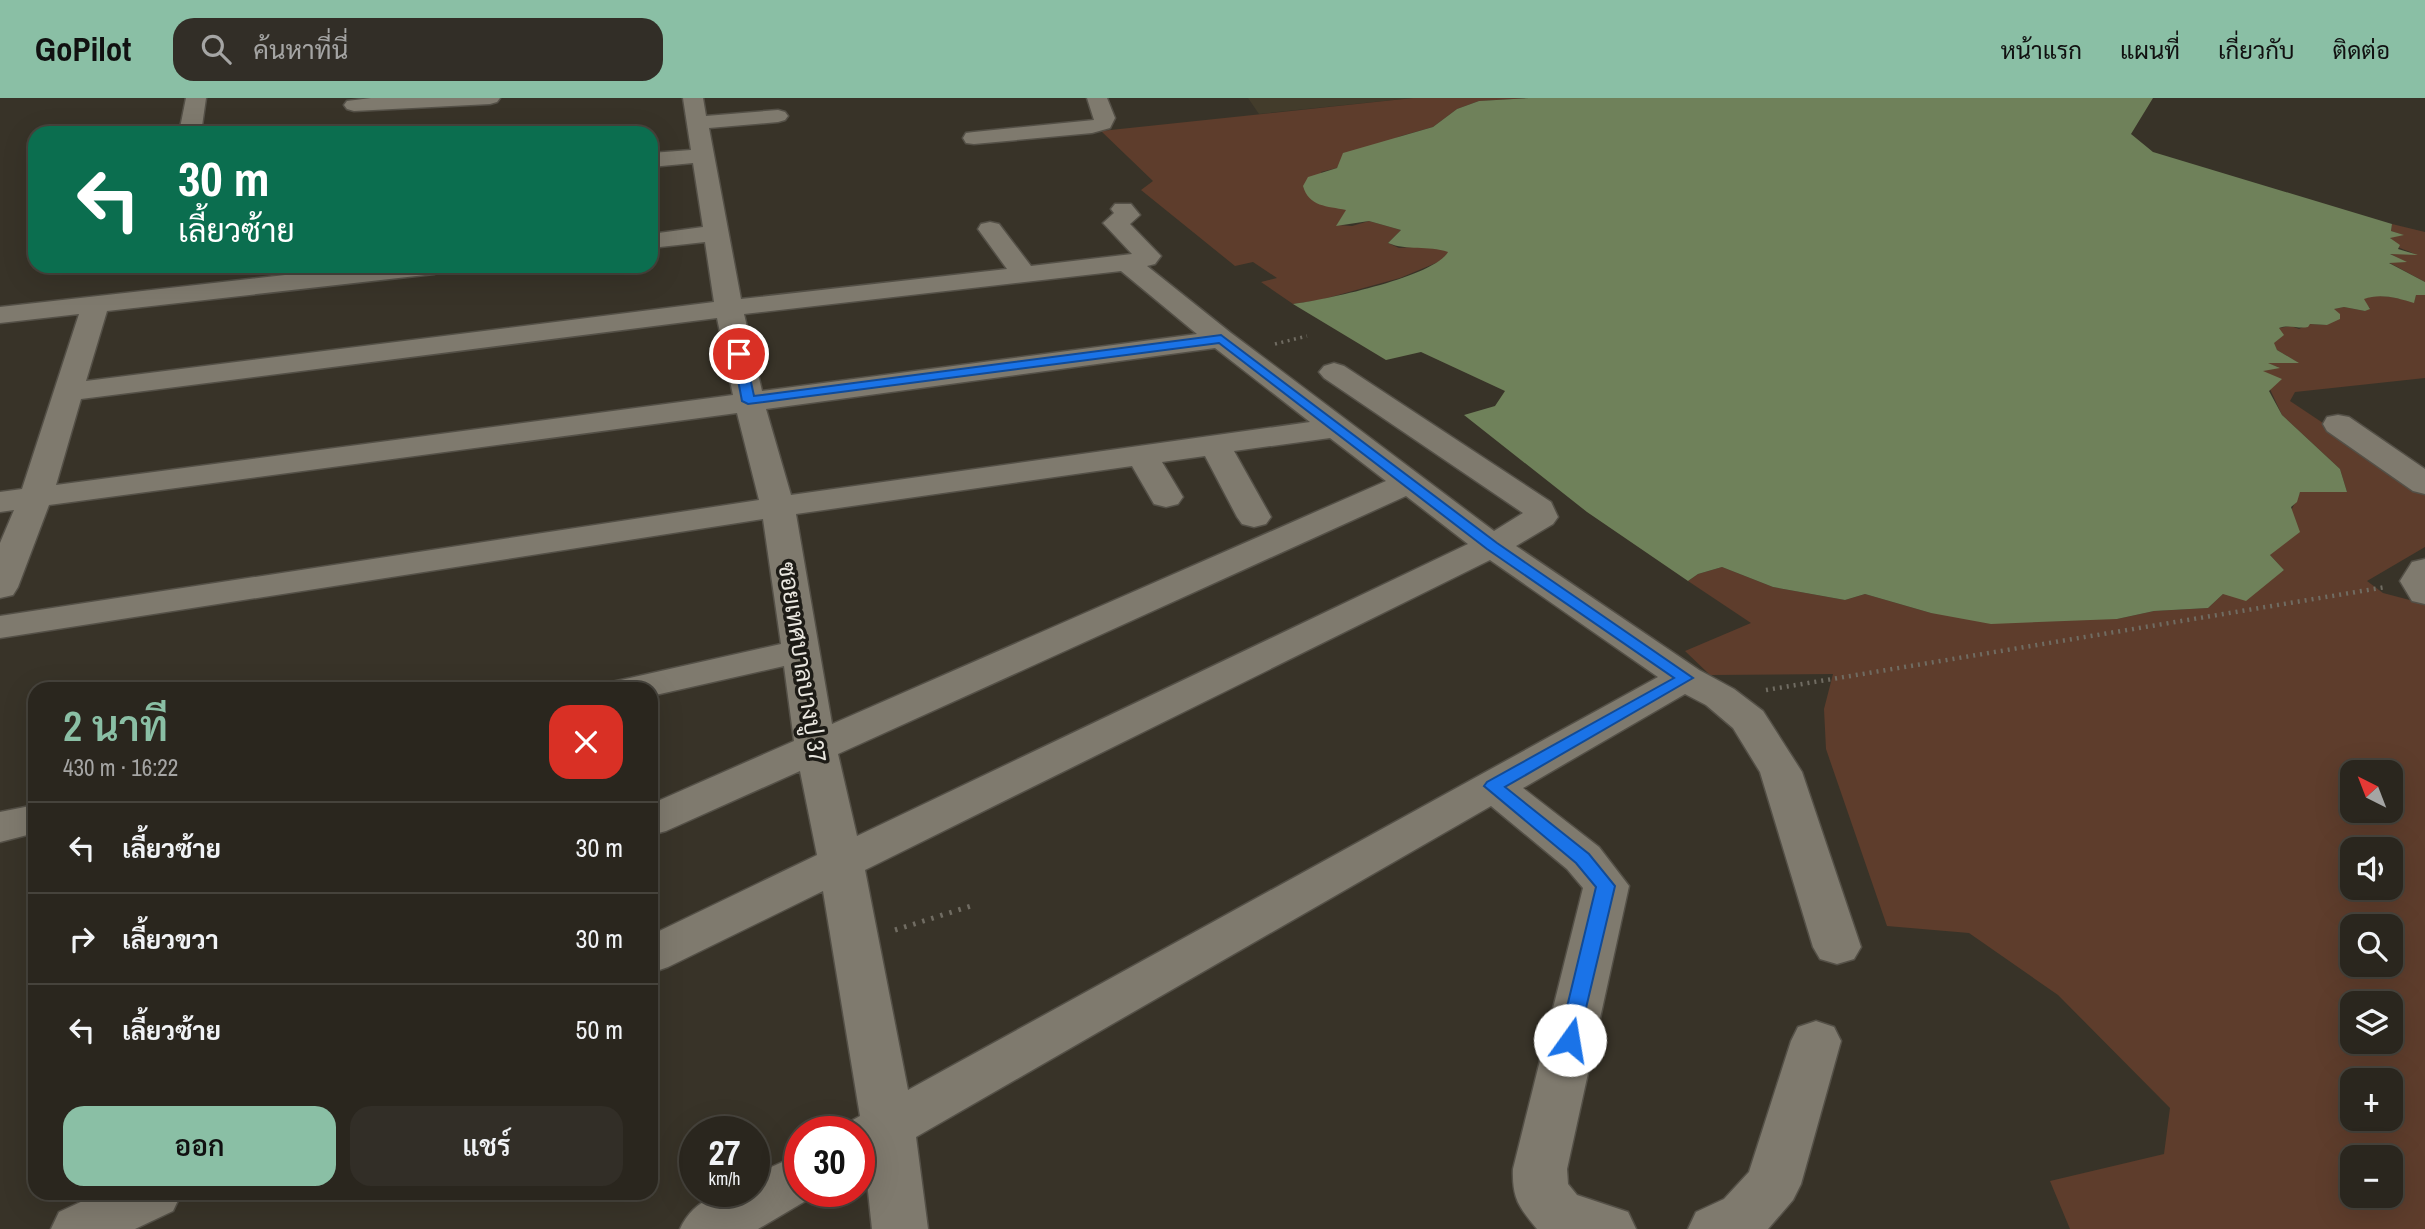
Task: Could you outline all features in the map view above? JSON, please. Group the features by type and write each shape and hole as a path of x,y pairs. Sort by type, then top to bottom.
{"street":[{"path":"191,126 196,98"},
{"path":"354,105 490,98"},
{"path":"974,138 1103,124 1105,118 1097,98"},
{"path":"658,155 698,126 778,116"},
{"name":"ซอยเทศบาลบางปู 37","path":"698,126 748,401 778,507 816,749 855,943 872,1116"},
{"path":"68,392 729,308 1128,263 1148,256 1115,223 1128,215 1123,209"},
{"path":"990,229 1025,275"},
{"path":"658,240 716,233"},
{"path":"1128,263 1221,339 1492,546 1749,720 1780,772 1837,947"},
{"path":"0,315 373,273"},
{"path":"0,587 36,496 95,305"},
{"path":"0,502 1221,339"},
{"path":"658,952 1492,546 1541,517 1539,509 1334,372"},
{"path":"2338,424 2425,484"},
{"path":"0,628 778,507 1339,427"},
{"path":"1379,458 1434,439"},
{"path":"1215,445 1254,517"},
{"path":"1142,455 1166,497"},
{"path":"658,818 1410,482"},
{"path":"2425,570 2418,582 2425,593"},
{"path":"658,683 800,651"},
{"path":"875,1133 1493,786 1703,688"},
{"path":"1493,786 1583,858 1606,886 1540,1169 1540,1192 1559,1214 1608,1229"},
{"path":"0,827 28,821"},
{"path":"1716,1229 1744,1216 1773,1184 1816,1041"},
{"name":"ซอยเทศบาลบางปู 37","path":"875,1138 900,1229"},
{"path":"708,1229 784,1186"},
{"path":"79,1229 140,1200"}],"path":[{"path":"1703,688 1825,681 2265,610 2378,587"},
{"path":"855,943 971,906"}],"shaded area":[{"path":"1248,98 1413,98 1259,114"},
{"path":"1413,98 1529,98 1479,101 1457,109 1433,127 1401,136 1342,160 1337,168 1321,172 1347,210 1337,225 1352,226 1369,221 1401,230 1388,243 1399,248 1429,246 1449,251 1443,260 1400,278 1320,300 1293,304 1261,282 1277,278 1253,262 1235,266 1141,190 1153,181 1101,131"},
{"path":"1529,98 2153,98 2131,134 2153,152 2392,224 2391,231 2404,235 2390,238 2400,245 2398,249 2418,255 2390,254 2407,262 2389,263 2425,282 2425,295 2416,295 2414,303 2389,297 2370,297 2364,299 2370,309 2334,309 2340,314 2340,319 2327,325 2279,328 2284,335 2274,343 2277,350 2299,363 2268,363 2280,368 2263,371 2282,379 2269,391 2282,415 2340,469 2347,492 2300,492 2297,502 2291,507 2300,532 2270,555 2284,570 2246,601 2223,594 2208,608 2154,611 2117,619 1991,624 1931,613 1865,594 1845,600 1773,587 1722,567 1698,574 1688,581 1587,512 1464,415 1495,406 1505,391 1421,352 1386,360 1293,304 1328,298 1401,278 1439,261 1448,252 1388,243 1401,230 1369,221 1336,226 1346,210 1314,202 1303,186 1308,177 1337,168 1343,153 1433,127 1457,109 1479,101"},
{"path":"2392,224 2425,232 2425,282 2388,262 2405,262 2389,253 2414,254 2398,247 2392,241 2390,237 2403,235 2391,231"},
{"path":"2416,295 2425,295 2425,378 2295,392 2290,401 2425,491 2425,547 2367,581 2383,593 2425,604 2425,1229 2070,1229 2050,1181 2164,1154 2170,1108 2058,995 1969,933 1887,926 1826,749 1824,709 1833,674 1710,675 1685,651 1751,623 1688,581 1698,574 1722,567 1773,587 1845,600 1865,594 1931,613 2117,619 2154,611 2208,608 2223,594 2275,576 2284,570 2270,555 2300,492 2347,492 2340,469 2282,415 2261,370 2278,367 2266,363 2297,362 2277,350 2273,343 2279,328 2291,326 2299,329 2309,324 2327,325 2331,321 2333,309 2344,307 2365,311 2370,308 2364,303 2364,298 2389,297 2414,302"}],"route":[{"path":"739,354 748,401 1221,339 1492,546 1685,678 1493,786 1583,858 1606,886 1570,1040"}]}
